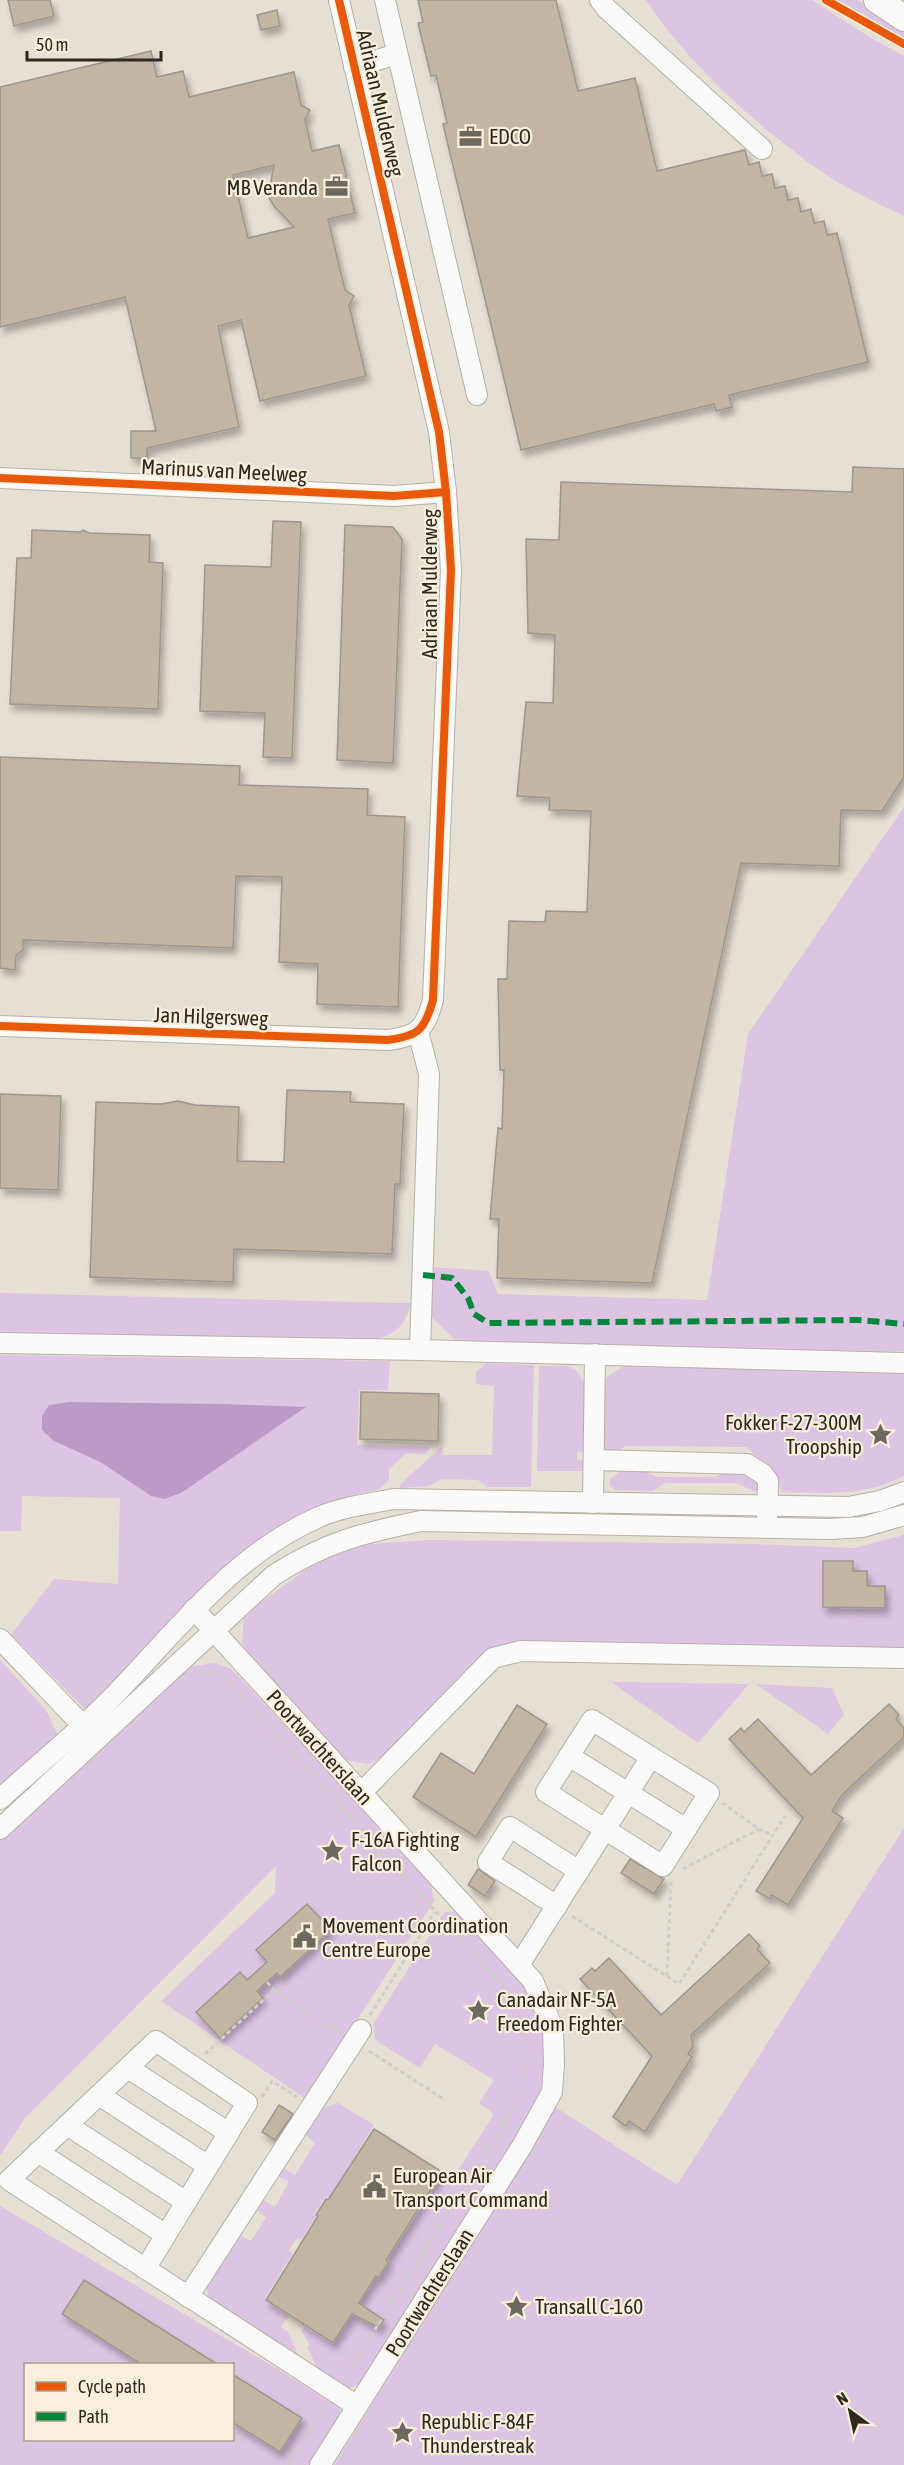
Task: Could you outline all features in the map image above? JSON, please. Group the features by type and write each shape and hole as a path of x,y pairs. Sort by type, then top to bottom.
{"main road":[{"path":"877,0 904,18"}],"street":[{"name":"Adriaan Mulderweg","path":"339,0 439,432 446,492 451,570 433,1000 425,1024 418,1031"},
{"path":"385,0 477,395"},
{"path":"600,0 762,150"},
{"path":"354,67 397,54"},
{"name":"Marinus van Meelweg","path":"0,478 394,496 446,492"},
{"name":"Jan Hilgersweg","path":"0,1026 388,1040 405,1038 418,1031"},
{"path":"418,1031 429,1074 420,1350"},
{"path":"0,1342 595,1354 904,1363"},
{"path":"593,1503 595,1354"},
{"path":"594,1460 747,1464 763,1474 768,1481 767,1527"},
{"path":"0,1799 123,1686 194,1609 238,1569 284,1535 320,1517 353,1506 394,1499 848,1507 880,1502 904,1492"},
{"path":"0,1829 274,1575 305,1555 369,1532 421,1521 863,1527 904,1515"},
{"name":"Poortwachterslaan","path":"194,1609 533,1981 554,2028 552,2092 522,2146 321,2465"},
{"path":"0,1639 96,1740"},
{"path":"362,1793 493,1658 507,1653 521,1651 904,1658"},
{"path":"592,1720 709,1793 686,1829 667,1871 546,1792 569,1756 592,1720"},
{"path":"569,1756 686,1829"},
{"path":"519,1965 651,1757"},
{"path":"557,1906 488,1862 510,1827 579,1870"},
{"path":"188,2296 361,2030"},
{"path":"145,2269 248,2103 156,2041 9,2180 145,2269 357,2406"},
{"path":"128,2068 229,2133"},
{"path":"99,2095 208,2166"},
{"path":"68,2125 186,2202"},
{"path":"38,2152 166,2235"}],"path":[{"path":"195,1673 213,1671 222,1675 502,1985 518,2009 528,2043 524,2088 506,2122 289,2465"},
{"path":"42,1741 47,1721 44,1712"},
{"path":"709,1793 772,1836"},
{"path":"557,1906 679,1984 785,1816"},
{"path":"667,1976 667,1871 759,1829"},
{"path":"361,2030 435,1912"},
{"path":"196,2067 207,2049 274,1990"},
{"path":"248,2103 262,2097 272,2081 311,2106"}],"shaded area":[{"path":"646,0 812,0 904,56 904,216 829,177 771,134 682,48"},
{"path":"838,0 858,0 904,26 904,38"},
{"path":"904,807 904,1351 463,1347 430,1316 432,1267 489,1271 498,1294 707,1300 748,1034"},
{"path":"0,1293 411,1303 406,1318 398,1328 387,1336 372,1340 0,1334"},
{"path":"0,1355 390,1361 388,1390 359,1390 357,1445 430,1447 426,1454 406,1453 389,1469 389,1480 378,1490 357,1494 329,1504 239,1555 201,1589 87,1711 11,1635 54,1579 118,1584 120,1498 22,1496 21,1531 0,1531","holes":["68,1402 226,1404 305,1408 181,1492 164,1499 151,1496 102,1463 54,1441 49,1405"]},
{"path":"486,1363 534,1365 531,1487 487,1487 478,1480 443,1479 428,1486 400,1488 400,1485 442,1446 443,1455 492,1455 494,1386 476,1384 476,1372"},
{"path":"539,1366 567,1366 577,1371 586,1385 587,1452 577,1452 577,1460 584,1461 585,1471 537,1471"},
{"path":"624,1366 904,1370 904,1476 875,1488 859,1491 781,1492 777,1476 746,1447 626,1446 615,1453 599,1453 600,1390 608,1376"},
{"path":"68,1402 306,1407 181,1493 164,1499 151,1496 102,1463 54,1441 42,1430 42,1416 49,1405"},
{"path":"623,1469 642,1469 656,1477 716,1477 737,1472 757,1480 759,1486 755,1492 737,1483 665,1483 653,1491 616,1490 610,1486 610,1479"},
{"path":"904,1535 904,1648 511,1644 498,1647 487,1654 387,1755 369,1764 346,1760 253,1659 242,1643 244,1617 257,1605 311,1566 359,1545 428,1540 754,1544 854,1548"},
{"path":"0,1660 46,1710 59,1738 0,1787"},
{"path":"214,1663 232,1669 430,1880 434,1901 306,2099 161,2001 275,1893 276,1866 25,2118 0,2156 0,1838 189,1667"},
{"path":"611,1682 749,1684 698,1743"},
{"path":"756,1684 832,1688 844,1715 828,1734"},
{"path":"904,1828 904,2465 334,2465 469,2248 541,2126 550,2104 677,2185"},
{"path":"461,1911 508,1963 533,2000 541,2021 545,2044 543,2080 532,2113 361,2383 348,2389 317,2368 307,2346 310,2345 302,2331 304,2327 333,2344 352,2315 356,2317 363,2306 360,2303 376,2277 379,2278 390,2261 388,2259 445,2172 454,2177 494,2114 479,2103 494,2080 435,2044 420,2068 376,2041 373,2024 445,1912"},
{"path":"338,2103 374,2125 329,2199 325,2197 302,2239 297,2239 289,2250 292,2254 264,2300 289,2316 281,2327 288,2332 300,2359 210,2302 206,2287 240,2235 251,2241 266,2218 256,2209 262,2199 275,2207 289,2182 277,2176 283,2167 295,2175 315,2143 304,2133 319,2109"},
{"path":"0,2206 330,2402 333,2398 339,2403 341,2415 309,2465 0,2465"}],"building":[{"path":"8,0 50,0 54,16 14,26"},
{"path":"418,0 556,0 578,91 635,78 657,171 745,150 749,165 759,162 762,176 772,174 775,188 785,186 788,200 798,198 801,212 811,209 814,223 824,221 827,235 837,233 868,362 729,395 732,407 716,411 714,404 521,450 443,124 447,123 436,75 431,76 418,23 423,22"},
{"path":"277,10 280,26 261,30 257,15"},
{"path":"151,51 157,77 183,71 189,97 294,72 301,105 310,110 305,119 312,151 339,145 355,213 328,219 345,290 354,296 349,305 366,376 260,401 241,320 218,326 239,427 147,448 147,458 131,458 131,431 156,431 125,297 0,327 0,87","holes":["274,165 269,198 274,206 294,227 248,238 233,175"]},
{"path":"853,467 904,469 904,777 882,811 841,810 839,866 741,863 652,1283 497,1278 499,1219 490,1219 498,1128 502,1129 504,1070 500,1070 498,979 507,979 509,921 545,922 546,911 587,912 591,811 549,810 550,798 517,796 526,702 553,703 555,635 528,633 526,539 559,540 561,482 852,492"},
{"path":"273,521 301,522 292,758 263,757 265,713 200,711 205,565 271,567"},
{"path":"345,525 393,527 402,539 393,763 337,760"},
{"path":"32,530 80,532 83,530 89,533 150,535 149,562 163,563 158,709 10,704 17,558 31,558"},
{"path":"0,757 240,766 239,785 368,789 367,815 405,817 398,1007 317,1004 318,964 279,962 282,877 236,876 233,948 23,940 23,950 16,955 15,970 0,968"},
{"path":"287,1090 351,1092 350,1102 404,1104 400,1184 395,1184 392,1254 234,1249 233,1282 90,1277 96,1102 161,1104 178,1101 195,1105 239,1107 237,1161 284,1162"},
{"path":"0,1094 61,1096 58,1190 0,1188"},
{"path":"361,1392 439,1394 438,1441 360,1439"},
{"path":"823,1561 853,1561 853,1571 867,1571 867,1586 885,1586 885,1608 823,1607"},
{"path":"889,1704 899,1715 896,1719 904,1728 904,1737 842,1795 832,1811 843,1818 788,1905 772,1895 770,1899 756,1891 803,1818 729,1739 741,1728 744,1732 758,1719 811,1775"},
{"path":"517,1705 547,1724 476,1837 413,1797 441,1753 474,1774"},
{"path":"630,1859 664,1879 654,1894 621,1873"},
{"path":"478,1869 495,1881 485,1896 468,1885"},
{"path":"307,1904 331,1930 280,1977 277,1973 257,1991 263,1998 220,2038 196,2012 240,1972 247,1980 267,1962 256,1950"},
{"path":"749,1934 760,1946 757,1949 770,1963 691,2035 693,2046 688,2054 692,2057 645,2132 629,2121 626,2126 613,2117 652,2056 580,1979 592,1968 595,1971 609,1958 661,2015"},
{"path":"279,2105 293,2114 275,2140 262,2132"},
{"path":"374,2129 442,2172 386,2260 389,2262 378,2278 376,2276 359,2303 384,2320 379,2328 352,2314 333,2343 266,2300 318,2216 316,2215 326,2199 328,2200"},
{"path":"84,2280 215,2363 139,2363 62,2314"},
{"path":"234,2375 302,2418 280,2452 234,2423"}],"marked path":[{"path":"423,1275 452,1278 468,1298 474,1314 488,1323 859,1320 904,1324"}],"cycle path":[{"path":"0,1026 388,1040 414,1033 423,1024 430,1010 433,1000 451,570 446,492 439,432 339,0"},
{"path":"826,0 904,44"},
{"path":"0,478 394,496 446,492"}],"place":[{"name":"EDCO","path":"471,136"},
{"name":"MB Veranda","path":"336,187"},
{"name":"Fokker F-27-300M Troopship","path":"880,1434"},
{"name":"F-16A Fighting Falcon","path":"333,1851"},
{"name":"Movement Coordination Centre Europe","path":"304,1937"},
{"name":"Canadair NF-5A Freedom Fighter","path":"479,2011"},
{"name":"European Air Transport Command","path":"375,2187"},
{"name":"Transall C-160","path":"517,2306"},
{"name":"Republic F-84F Thunderstreak","path":"403,2433"}]}
